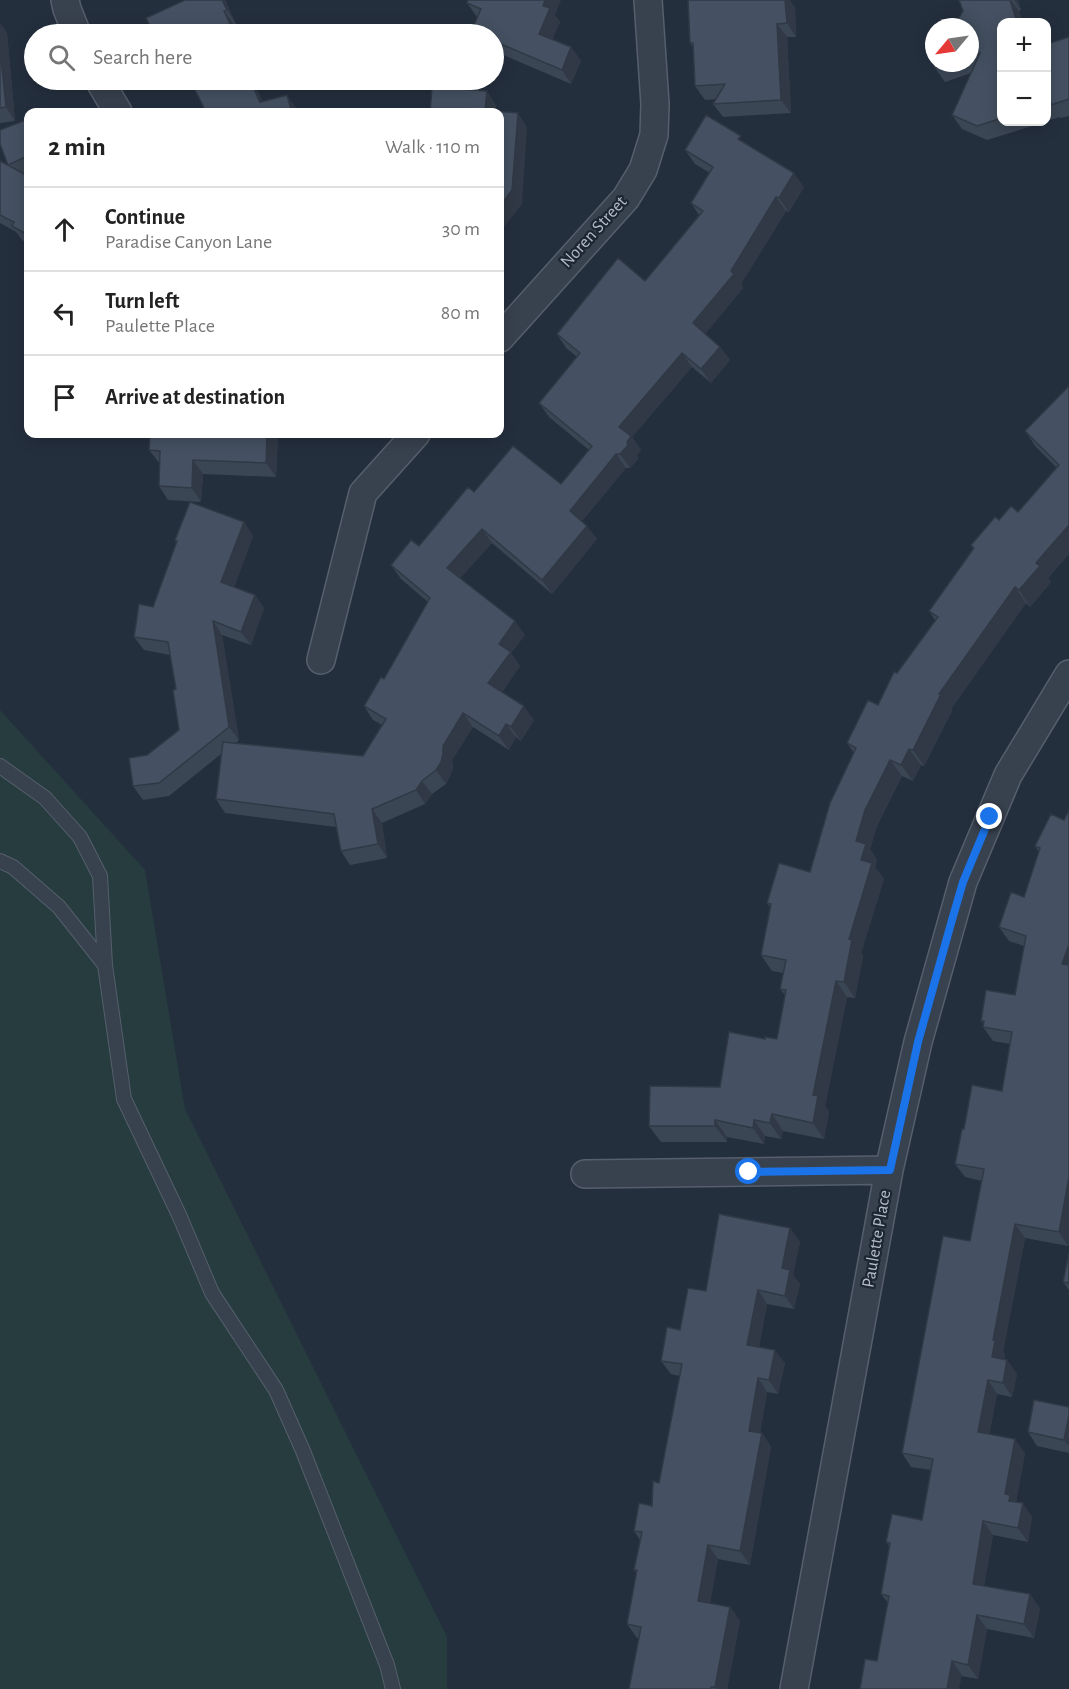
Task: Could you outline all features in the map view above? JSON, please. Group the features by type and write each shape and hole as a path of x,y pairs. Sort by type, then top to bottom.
{"street":[{"path":"65,0 73,24"},
{"name":"Noren Street","path":"504,334 626,198 643,170 654,135 655,104 648,0"},
{"path":"105,90 116,108"},
{"path":"321,660 363,493 412,438"},
{"name":"Paulette Place","path":"794,1689 890,1170 918,1042 963,882 1008,774 1069,674"},
{"path":"585,1174 890,1170"}],"lane":[{"path":"0,766 45,798 80,837 100,876 105,965 124,1099 180,1217 212,1293 276,1390 303,1451 387,1665 393,1689"},
{"path":"0,861 13,867 59,907 105,965"}],"green space":[{"path":"0,710 145,870 185,1109 447,1637 447,1689 0,1689"}],"building":[{"path":"185,0 222,0 230,24 149,24 146,18"},
{"path":"468,0 545,0 543,6 550,8 539,34 571,47 562,70 504,45 504,24 474,24 481,9 467,3"},
{"path":"688,0 785,0 787,23 777,24 781,100 713,104 725,84 695,86"},
{"path":"959,0 1010,0 1016,18 997,18 997,120 977,126 952,115 971,72 979,72 979,18 959,18 963,11"},
{"path":"1069,37 1069,99 1051,105 1051,72 1051,43"},
{"path":"0,48 6,107 0,108"},
{"path":"195,90 255,90 260,102 287,95 291,108 204,108"},
{"path":"432,90 487,91 485,108 430,108"},
{"path":"504,112 518,113 512,190 504,201"},
{"path":"706,115 741,136 738,139 794,173 779,198 776,197 731,271 734,274 693,323 720,347 701,369 682,353 619,427 631,436 627,442 628,445 620,454 616,454 570,511 587,526 542,580 482,529 447,568 515,621 499,644 511,652 488,683 524,706 511,727 506,724 499,736 463,713 443,746 441,762 436,770 422,781 416,790 372,809 378,844 341,851 334,814 216,799 223,742 363,756 386,719 364,706 381,677 384,679 430,598 391,565 411,540 419,546 468,487 474,492 513,446 561,484 592,446 539,403 580,353 557,334 618,258 645,281 703,211 691,203 713,167 685,150"},
{"path":"24,121 24,158 8,165 0,144 0,130"},
{"path":"0,161 24,174 24,233 12,226 14,222 0,215"},
{"path":"1069,386 1069,525 1036,563 1040,566 1019,590 1015,587 939,694 941,694 913,750 909,749 901,765 890,760 865,810 856,841 866,844 861,860 872,863 849,939 852,940 844,982 836,981 813,1095 818,1096 813,1123 772,1114 770,1123 754,1120 753,1128 715,1120 715,1126 649,1126 650,1086 720,1087 729,1032 777,1039 786,990 780,989 786,960 761,955 771,904 767,903 779,863 810,872 830,803 856,748 847,743 868,700 878,705 894,672 897,673 938,617 929,611 974,548 971,545 995,517 999,520 1011,506 1018,512 1059,465 1025,431"},
{"path":"150,438 267,438 266,463 193,460 192,488 159,486 160,451 149,450"},
{"path":"190,502 244,522 221,582 255,595 241,632 213,621 229,727 159,783 133,786 129,758 147,755 179,730 173,690 176,689 168,642 134,637 139,604 153,607"},
{"path":"1069,810 1069,945 1062,964 1069,965 1069,1177 1059,1232 1015,1224 993,1340 995,1341 992,1357 1007,1360 1003,1383 988,1380 978,1432 1015,1439 1005,1494 1010,1495 1009,1501 1023,1503 1018,1528 983,1521 973,1584 1030,1594 1024,1624 977,1615 968,1665 952,1661 947,1689 860,1689 865,1659 877,1661 889,1596 881,1594 890,1543 886,1542 892,1514 922,1520 933,1459 902,1453 943,1236 970,1241 984,1169 955,1164 972,1085 1002,1091 1012,1032 983,1027 984,1021 981,1021 986,990 1015,995 1026,936 999,927 1011,892 1024,897 1040,848 1035,846 1051,814 1064,820"},
{"path":"719,1214 790,1228 782,1268 790,1270 785,1296 758,1290 747,1345 775,1350 769,1380 758,1378 749,1431 762,1433 740,1551 708,1545 698,1601 730,1607 715,1687 711,1689 629,1689 641,1627 627,1624 642,1532 634,1531 639,1503 652,1506 653,1481 659,1483 682,1364 661,1361 667,1327 680,1330 688,1288 706,1291"},
{"path":"1069,1253 1069,1283 1063,1282"},
{"path":"1034,1400 1069,1407 1064,1440 1028,1432"}],"route":[{"path":"749,1172 890,1170 918,1042 950,927 963,882 990,817"}]}
